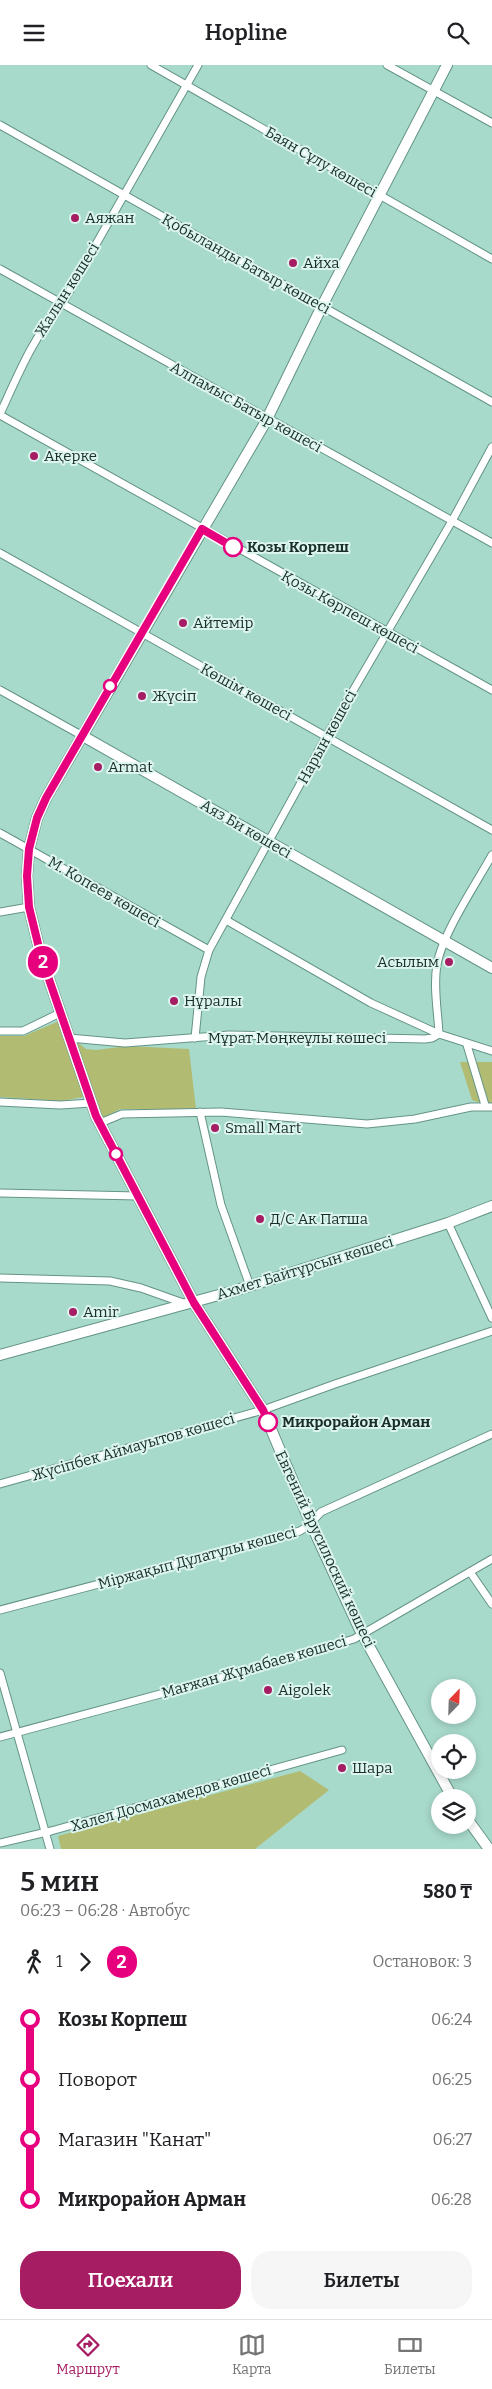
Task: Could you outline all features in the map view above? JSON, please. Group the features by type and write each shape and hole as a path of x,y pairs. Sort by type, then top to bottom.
{"main road":[{"name":"Евгений Брусилоский көшесі","path":"447,65 322,306 268,419 81,735 40,811 29,849 27,876 29,907 41,956 100,1123 190,1303 263,1410 311,1524 362,1635 448,1789"},
{"name":"Аяз Би көшесі","path":"81,735 492,968"},
{"name":"Ахмет Байтұрсын көшесі","path":"0,1355 250,1286 448,1223 492,1206"},
{"path":"476,1830 489,1849"}],"street":[{"name":"Баян Сұлу көшесі","path":"150,65 492,259"},
{"name":"Жалын көшесі","path":"0,414 22,363 62,304 198,65"},
{"path":"387,65 492,123"},
{"name":"Қобыланды Батыр көшесі","path":"0,125 492,402"},
{"name":"Алпамыс Батыр көшесі","path":"0,269 492,543"},
{"name":"Қозы Көрпеш көшесі","path":"0,414 492,691"},
{"name":"Нарын көшесі","path":"195,1039 201,977 209,950 326,737 452,521 492,447"},
{"name":"Көшім көшесі","path":"0,553 492,830"},
{"name":"Аяз Би көшесі","path":"0,691 81,735"},
{"name":"М. Копеев көшесі","path":"0,833 209,950"},
{"path":"439,1034 436,972 444,941 492,855"},
{"path":"0,912 29,907"},
{"path":"226,920 372,1003 439,1034 468,1045 492,1051"},
{"path":"0,1031 23,1031 60,1013"},
{"name":"Мұрат Мөңкеұлы көшесі","path":"69,1037 92,1041 125,1043 229,1035 425,1039 439,1034"},
{"path":"100,1123 122,1114 221,1112 367,1124 415,1119 488,1106 468,1045"},
{"path":"0,1102 60,1105 92,1103"},
{"path":"200,1112 221,1205 250,1286"},
{"path":"0,1193 138,1196"},
{"path":"448,1223 492,1319"},
{"path":"0,1278 110,1281 190,1303"},
{"name":"Жүсіпбек Аймауытов көшесі","path":"0,1484 263,1410 335,1383 492,1331"},
{"name":"Міржақып Дұлатұлы көшесі","path":"0,1610 300,1531 311,1524 321,1512 492,1434"},
{"name":"Мағжан Жұмабаев көшесі","path":"0,1737 246,1671 344,1642 362,1635 492,1559"},
{"path":"470,1572 492,1604"},
{"path":"0,1673 50,1849"},
{"name":"Халел Досмахамедов көшесі","path":"0,1843 46,1833 342,1750"}],"green space":[{"path":"59,1021 84,1097 61,1101 0,1097 0,1036 24,1036"},
{"path":"76,1041 86,1049 96,1050 127,1046 189,1049 196,1109 120,1109 103,1118"},
{"path":"460,1062 492,1062 492,1107 472,1100"},
{"path":"300,1771 329,1790 255,1849 61,1849 58,1836"}],"bus line":[{"name":"2","path":"233,547 202,529 46,798 31,837 27,893 31,918 41,956 96,1116 194,1303 263,1410 268,1422"}],"place":[{"name":"Аяжан","path":"75,218"},
{"name":"Айха","path":"293,263"},
{"name":"Ақерке","path":"34,456"},
{"name":"Козы Корпеш","path":"233,547"},
{"name":"Айтемір","path":"183,623"},
{"name":"Жүсіп","path":"142,696"},
{"name":"Armat","path":"98,767"},
{"name":"Асылым","path":"449,962"},
{"name":"Нұралы","path":"174,1001"},
{"name":"Small Mart","path":"215,1128"},
{"name":"Д/С Ак Патша","path":"260,1219"},
{"name":"Amir","path":"73,1312"},
{"name":"Микрорайон Арман","path":"268,1422"},
{"name":"Aigolek","path":"268,1690"},
{"name":"Шара","path":"342,1768"}]}
